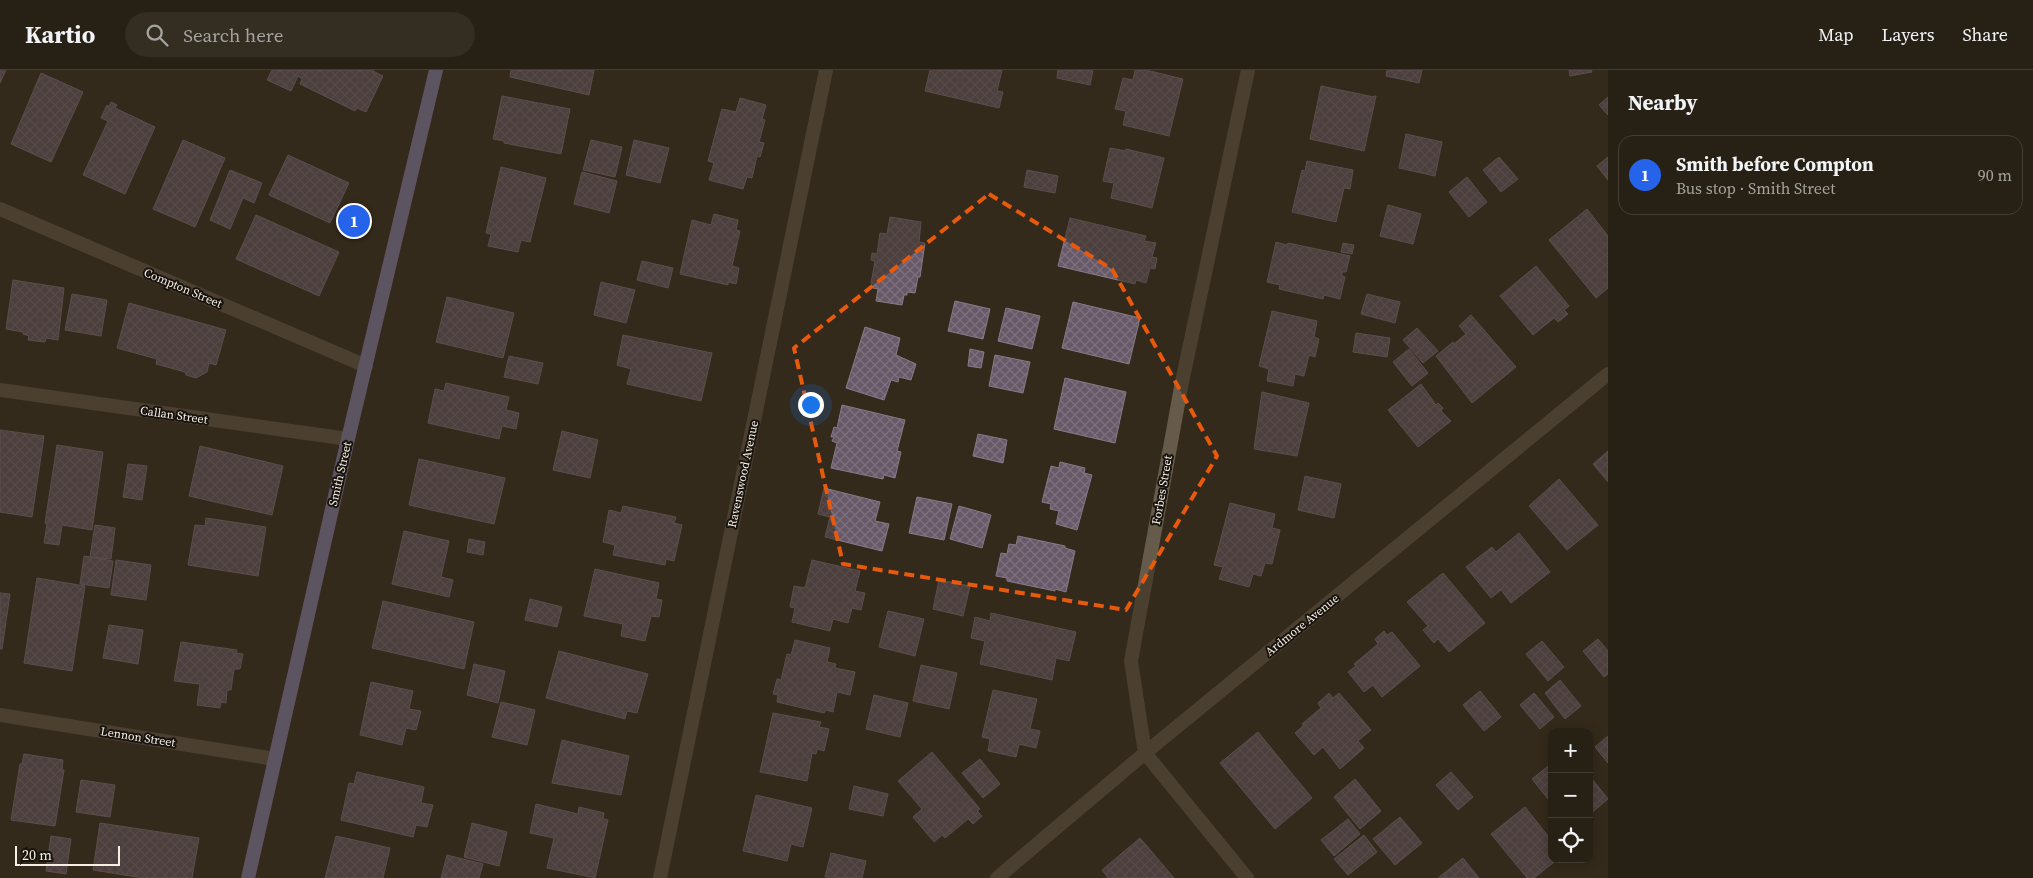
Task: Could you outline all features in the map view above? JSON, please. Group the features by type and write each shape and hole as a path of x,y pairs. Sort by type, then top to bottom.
{"main road":[{"name":"Smith Street","path":"248,878 348,439 436,70"}],"street":[{"name":"Ravenswood Avenue","path":"660,878 826,70"},
{"name":"Forbes Street","path":"1145,754 1131,661 1182,382 1248,70"},
{"name":"Compton Street","path":"0,209 366,366"},
{"name":"Ardmore Avenue","path":"997,878 1608,374"},
{"name":"Callan Street","path":"0,390 348,439"},
{"name":"Lennon Street","path":"0,715 275,760"},
{"path":"1145,754 1247,878"}],"highlighted area":[{"path":"989,194 1112,269 1217,456 1126,610 843,564 794,348"}],"building":[{"path":"0,70 6,70 0,83"},
{"path":"272,70 374,70 383,76 366,112 357,108 355,111 300,84 302,79 298,76 291,91 267,80"},
{"path":"511,70 594,70 589,95 510,77"},
{"path":"930,70 1002,70 997,91 1003,92 999,108 925,91"},
{"path":"1058,70 1093,70 1090,85 1057,78"},
{"path":"1135,70 1146,70 1183,79 1169,136 1123,125 1126,111 1115,109 1123,78 1133,80"},
{"path":"1387,70 1422,70 1419,83 1386,76"},
{"path":"1569,70 1591,70 1592,72 1570,76"},
{"path":"41,73 83,92 51,162 11,144"},
{"path":"1321,86 1376,96 1364,151 1310,139"},
{"path":"502,96 570,109 561,154 504,143 504,141 493,139"},
{"path":"1608,97 1608,115 1599,105"},
{"path":"740,98 766,105 762,119 765,120 759,142 764,143 760,157 757,156 752,178 747,177 743,189 709,180 714,163 708,161 722,109 736,112"},
{"path":"111,102 117,105 115,108 155,127 125,194 83,175 108,121 101,118 107,105 109,107"},
{"path":"1406,134 1442,142 1435,176 1399,168"},
{"path":"183,140 225,158 195,227 153,209"},
{"path":"591,140 622,147 615,177 583,170"},
{"path":"634,140 669,148 660,183 626,175"},
{"path":"1110,148 1126,151 1126,149 1164,158 1152,208 1111,198 1114,183 1103,181"},
{"path":"288,155 349,183 330,223 269,195"},
{"path":"1499,157 1518,179 1501,192 1483,170"},
{"path":"1608,157 1608,180 1597,166"},
{"path":"1307,161 1353,170 1350,189 1344,188 1336,222 1292,212 1302,170 1305,171"},
{"path":"501,167 546,178 530,242 521,240 518,252 488,246 491,234 486,233"},
{"path":"230,170 262,183 254,203 243,198 230,229 210,220"},
{"path":"1027,170 1058,176 1055,193 1024,187"},
{"path":"582,172 617,181 609,213 574,204"},
{"path":"1467,177 1487,202 1469,217 1449,192"},
{"path":"1388,205 1421,214 1413,244 1380,236"},
{"path":"1587,209 1608,236 1608,288 1596,298 1549,240"},
{"path":"714,214 738,220 736,230 740,231 732,266 739,268 736,284 728,282 728,285 680,274 692,220 711,225"},
{"path":"256,215 339,252 319,296 236,259"},
{"path":"890,217 921,222 919,242 925,243 920,277 918,277 915,293 907,292 907,295 904,295 902,305 876,301 878,289 873,288 874,284 871,283 875,261 871,260 872,253 877,254 880,233 887,234"},
{"path":"1070,218 1146,236 1144,241 1156,243 1152,257 1157,258 1155,269 1150,268 1146,283 1136,280 1135,284 1058,266"},
{"path":"1276,242 1350,256 1346,272 1342,272 1342,276 1345,277 1340,299 1324,295 1323,299 1279,289 1280,285 1267,282"},
{"path":"1343,243 1354,245 1352,254 1341,252"},
{"path":"642,261 673,268 668,288 637,280"},
{"path":"1536,266 1569,306 1564,310 1568,314 1558,322 1554,318 1533,335 1500,296"},
{"path":"13,280 64,288 58,340 46,338 45,342 28,340 29,336 23,334 23,332 6,329"},
{"path":"601,282 635,290 626,323 594,315"},
{"path":"72,294 107,300 101,336 65,330"},
{"path":"1367,294 1400,302 1395,323 1361,314"},
{"path":"447,297 514,313 503,358 436,342"},
{"path":"955,301 990,309 983,339 948,331"},
{"path":"1073,302 1140,318 1129,364 1062,348"},
{"path":"129,303 226,330 216,365 209,363 207,372 196,378 186,375 185,372 156,364 157,359 117,348"},
{"path":"1006,308 1040,316 1032,349 998,341"},
{"path":"1272,311 1317,321 1314,337 1319,339 1315,357 1309,355 1304,376 1295,374 1293,386 1267,381 1269,369 1259,366"},
{"path":"1471,315 1516,367 1472,403 1436,356 1466,334 1459,326"},
{"path":"865,327 900,338 896,355 916,364 911,380 899,377 898,382 891,380 884,400 846,388"},
{"path":"1417,328 1438,351 1423,363 1403,340"},
{"path":"1356,333 1390,338 1387,357 1353,352"},
{"path":"623,335 712,353 701,401 627,384 631,369 617,365"},
{"path":"970,349 984,352 981,368 968,366"},
{"path":"1409,349 1428,373 1412,386 1393,362"},
{"path":"995,355 1030,362 1023,393 989,386"},
{"path":"509,356 543,363 538,384 504,377"},
{"path":"1065,378 1126,392 1115,443 1054,429"},
{"path":"446,383 509,397 506,410 519,413 516,429 502,426 499,439 428,423 435,389 444,391"},
{"path":"1421,384 1436,405 1438,403 1443,408 1441,411 1451,421 1418,447 1388,410"},
{"path":"1262,392 1309,403 1297,456 1254,449"},
{"path":"842,405 905,420 897,451 901,452 895,478 884,475 883,479 831,468 837,443 832,441 834,437 831,437 834,427 837,428"},
{"path":"0,430 44,436 32,517 0,512"},
{"path":"562,431 598,440 590,478 553,470"},
{"path":"978,434 1007,440 1003,463 973,456"},
{"path":"57,445 103,452 92,530 62,525 59,545 44,543 47,524 45,523"},
{"path":"200,446 283,466 272,515 189,496"},
{"path":"1608,451 1608,482 1593,464"},
{"path":"419,459 505,478 494,524 409,505"},
{"path":"1060,462 1085,468 1084,473 1092,475 1077,530 1056,524 1059,511 1050,509 1051,504 1042,502 1051,466 1059,468"},
{"path":"128,464 147,466 142,500 123,497"},
{"path":"1305,476 1341,484 1334,518 1298,510"},
{"path":"1559,479 1598,525 1567,550 1529,506"},
{"path":"824,488 880,502 875,521 889,524 882,551 825,537 830,517 818,514"},
{"path":"917,497 952,504 944,540 909,533"},
{"path":"1230,503 1275,514 1272,528 1280,530 1272,564 1265,563 1261,576 1253,574 1249,587 1219,579 1223,567 1214,565"},
{"path":"623,506 676,517 674,523 682,525 674,561 666,559 665,565 613,555 615,545 603,542 609,510 621,513"},
{"path":"959,506 991,515 982,548 950,539"},
{"path":"206,518 266,527 258,576 188,565 195,525 205,526"},
{"path":"95,525 115,528 111,559 90,557"},
{"path":"404,531 449,541 441,577 453,580 449,597 392,584"},
{"path":"1519,533 1550,572 1511,603 1501,590 1491,598 1466,567 1492,547 1496,552"},
{"path":"1018,536 1065,546 1065,548 1075,551 1066,592 1007,581 1007,578 996,576 1001,553 1007,554 1009,544 1016,545"},
{"path":"469,539 485,542 483,555 467,552"},
{"path":"84,556 113,561 109,588 80,584"},
{"path":"116,560 151,565 146,600 111,595"},
{"path":"812,560 860,571 855,591 865,593 861,610 852,608 848,623 833,619 830,631 792,622 795,608 790,607 794,586 805,588"},
{"path":"595,569 659,583 656,599 662,600 659,617 651,616 645,641 621,636 623,624 584,616"},
{"path":"1443,573 1485,623 1449,652 1438,639 1434,643 1423,630 1428,626 1407,602"},
{"path":"37,578 85,586 72,671 24,663"},
{"path":"939,580 970,586 963,616 933,609"},
{"path":"0,593 10,594 2,649 0,649"},
{"path":"530,599 562,607 557,627 525,620"},
{"path":"383,601 474,622 464,669 372,648"},
{"path":"888,611 924,619 915,656 879,647"},
{"path":"991,613 1076,632 1069,661 1056,658 1052,680 980,664 985,641 971,638 975,617 990,621"},
{"path":"109,625 143,630 138,664 103,658"},
{"path":"1384,631 1387,635 1392,632 1420,666 1382,697 1373,685 1364,692 1348,672 1356,666 1354,664 1378,644 1375,639"},
{"path":"1598,639 1608,651 1608,674 1604,677 1583,651"},
{"path":"795,640 830,648 827,662 836,664 835,668 855,672 850,695 837,692 833,712 826,710 824,713 777,702 778,695 773,694 777,679 781,680 787,654 791,655"},
{"path":"1542,641 1564,667 1548,681 1526,654"},
{"path":"181,642 237,650 236,653 243,654 240,669 234,669 231,690 227,690 226,703 221,702 220,708 197,705 200,684 174,681"},
{"path":"559,651 648,674 637,713 627,711 625,719 546,698"},
{"path":"474,664 505,671 498,703 467,695"},
{"path":"921,665 957,673 949,709 913,701"},
{"path":"1560,680 1581,706 1565,719 1545,693"},
{"path":"371,682 413,691 409,709 421,711 416,730 406,728 402,745 360,735"},
{"path":"993,690 1037,699 1030,729 1040,731 1036,748 1019,744 1016,757 988,751 990,739 982,737"},
{"path":"1480,691 1501,717 1484,731 1463,705"},
{"path":"1329,693 1333,698 1339,693 1371,730 1358,741 1364,748 1340,769 1323,747 1314,755 1295,733 1304,725 1302,724 1321,708 1318,703"},
{"path":"1534,693 1554,717 1540,729 1520,705"},
{"path":"874,695 908,703 900,737 866,729"},
{"path":"501,702 535,710 527,745 492,737"},
{"path":"773,713 821,722 819,727 829,729 824,751 817,749 816,754 812,753 807,781 760,772"},
{"path":"1258,732 1312,798 1275,829 1220,763"},
{"path":"1608,736 1608,763 1595,747"},
{"path":"562,740 629,756 621,795 552,783"},
{"path":"932,752 980,809 977,811 982,816 973,824 968,819 945,838 942,835 934,842 913,817 922,809 898,781"},
{"path":"24,754 63,760 62,770 64,770 55,826 11,820 20,764 22,764"},
{"path":"980,759 1000,784 983,798 962,773"},
{"path":"1548,766 1548,799 1532,779"},
{"path":"357,772 424,787 421,803 433,805 427,827 416,825 413,837 341,820 349,783 354,784"},
{"path":"1451,772 1473,797 1458,810 1436,785"},
{"path":"1355,779 1381,811 1360,829 1334,797"},
{"path":"81,780 115,785 110,817 76,812"},
{"path":"1593,780 1608,799 1593,812"},
{"path":"854,786 888,794 883,816 849,809"},
{"path":"756,795 812,808 803,847 791,844 787,861 743,851"},
{"path":"536,804 578,814 579,807 604,813 603,819 608,820 595,878 547,868 554,838 530,833"},
{"path":"1525,807 1548,836 1548,863 1553,863 1534,878 1527,878 1491,834"},
{"path":"1400,817 1422,843 1395,865 1373,839"},
{"path":"1348,819 1360,834 1334,856 1321,840"},
{"path":"100,823 199,838 192,878 143,878 93,870"},
{"path":"472,823 507,832 499,866 464,857"},
{"path":"1364,835 1377,852 1348,875 1334,859"},
{"path":"51,836 71,839 66,874 46,871"},
{"path":"336,836 390,848 383,878 325,878"},
{"path":"1140,838 1174,878 1108,878 1102,870"},
{"path":"831,853 866,861 862,878 825,877"},
{"path":"447,855 483,864 479,878 441,878"},
{"path":"1463,858 1479,878 1438,878"}],"place":[{"name":"Smith before Compton","path":"354,221"}]}
